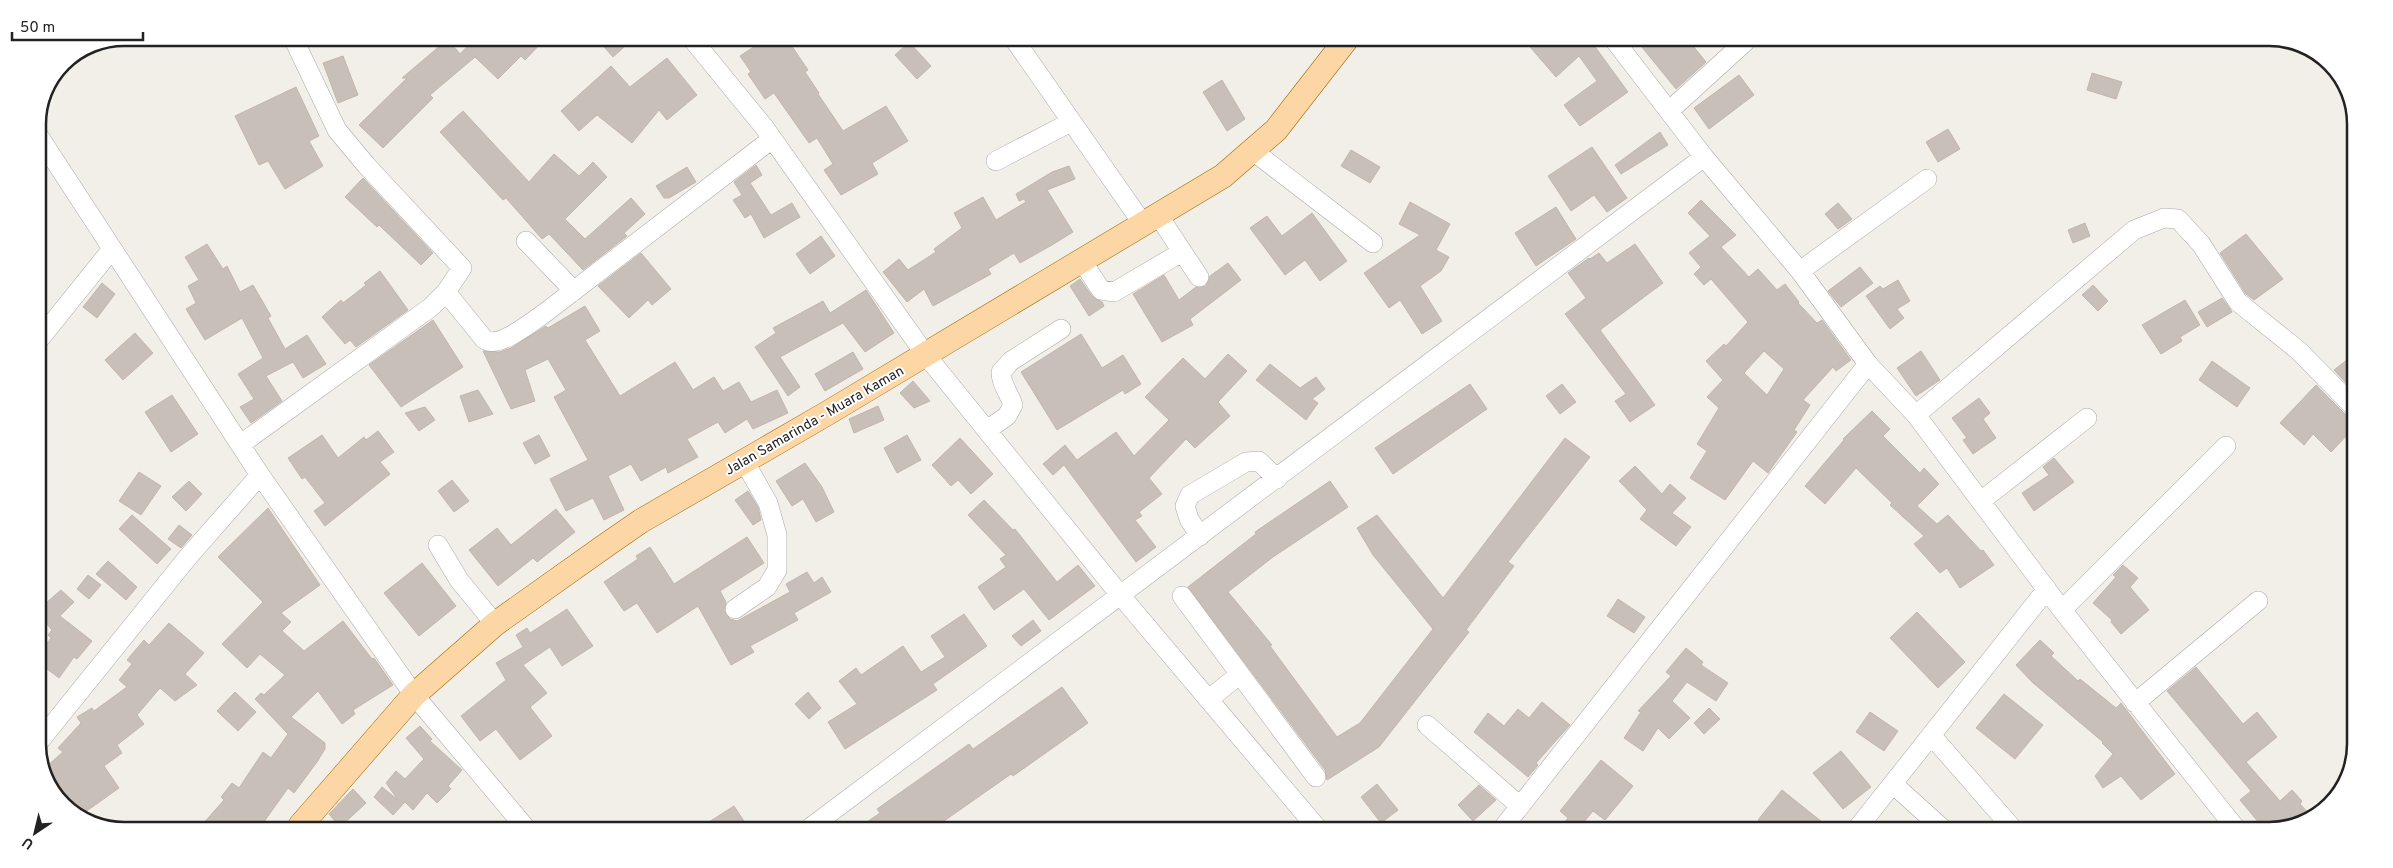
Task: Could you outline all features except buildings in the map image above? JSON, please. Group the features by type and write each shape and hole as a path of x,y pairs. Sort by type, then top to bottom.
{"main road":[{"name":"Jalan Samarinda - Muara Kaman","path":"303,822 414,695 495,624 641,521 826,414 1222,176 1276,130 1341,46"}],"street":[{"path":"241,444 414,320 446,292 461,271 461,265 372,172 337,130 298,46"},
{"path":"698,46 772,139 925,354 1121,596 1313,822"},
{"path":"1019,46 1071,122 1151,220 1182,252 1199,277"},
{"path":"1619,46 1704,157 1800,271 1868,364 1916,415 2062,610 2231,822"},
{"path":"1669,111 1740,46"},
{"path":"996,161 1071,122"},
{"path":"446,292 484,339 492,343 513,334 574,291 772,139"},
{"path":"46,148 260,475 414,695 522,822"},
{"path":"1252,151 1373,244"},
{"path":"819,822 1704,157"},
{"path":"1800,271 1927,179"},
{"path":"1916,415 2134,230 2164,218 2178,219 2188,228 2201,244 2238,302 2299,351 2347,400"},
{"path":"526,241 574,291"},
{"path":"46,331 112,249"},
{"path":"1082,261 1101,290 1114,292 1182,252"},
{"path":"987,430 1007,416 1013,405 1009,393 1001,382 1001,372 1011,361 1061,329"},
{"path":"1507,822 1868,364"},
{"path":"1981,501 2087,418"},
{"path":"2062,610 2226,446"},
{"path":"735,610 767,587 777,570 777,535 768,503 744,461"},
{"path":"1200,536 1189,519 1185,506 1190,496 1246,462 1259,461 1277,479"},
{"path":"46,732 188,557 260,475"},
{"path":"438,545 459,580 495,624"},
{"path":"1862,822 2047,589"},
{"path":"1182,596 1316,777"},
{"path":"2135,703 2258,601"},
{"path":"1209,699 1239,675"},
{"path":"1428,725 1520,806"},
{"path":"1931,736 2007,822"},
{"path":"1893,784 1935,822"}]}
